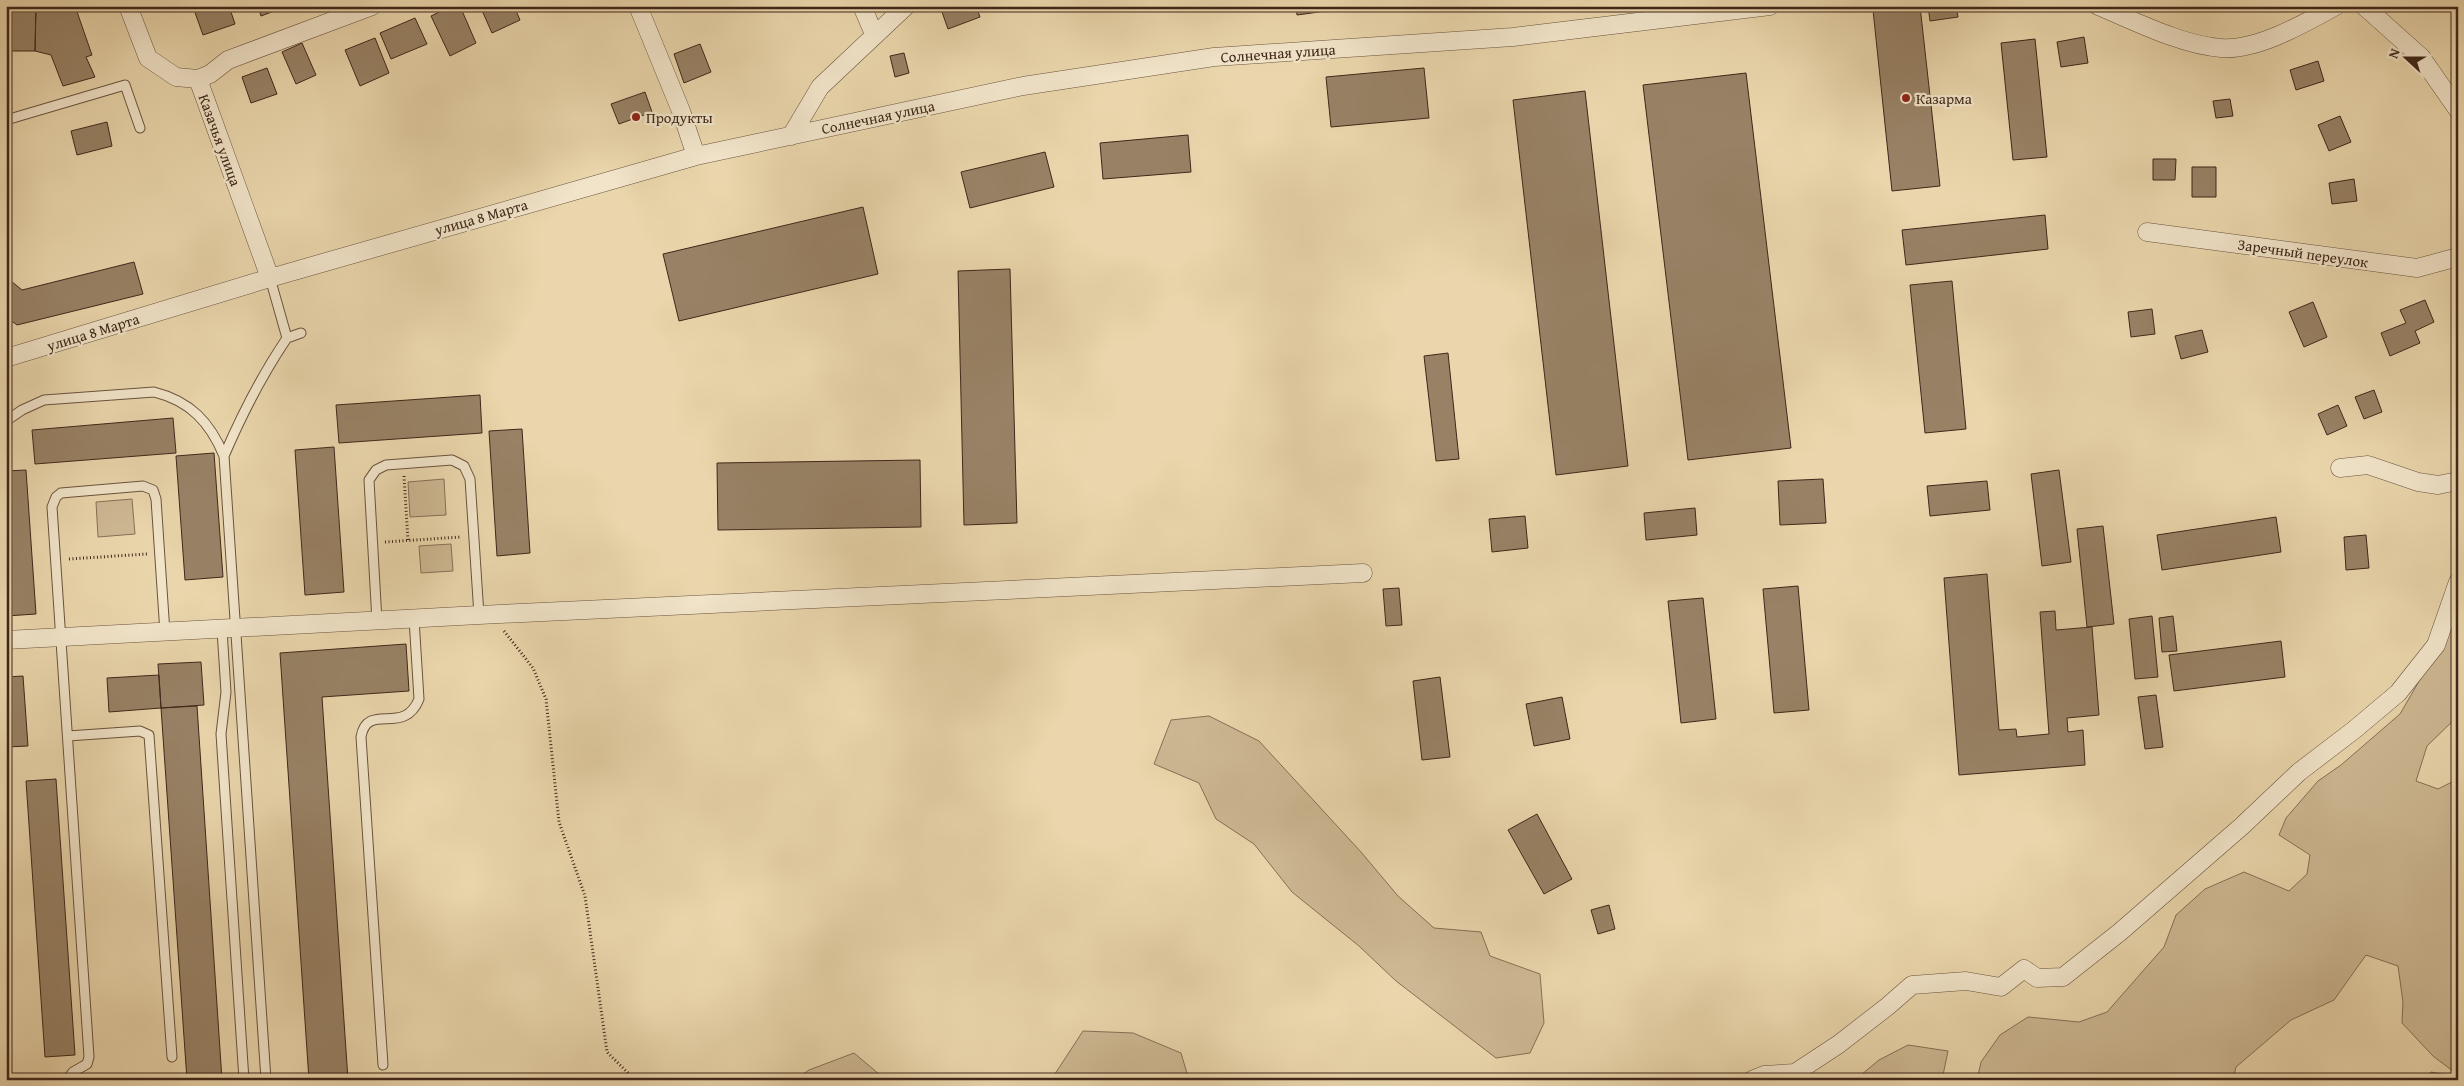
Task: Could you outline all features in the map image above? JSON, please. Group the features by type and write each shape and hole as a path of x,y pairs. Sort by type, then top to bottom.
{"street":[{"name":"Казачья улица","path":"128,6 148,58 176,77 198,79 270,278"},
{"path":"198,79 210,74 228,60 372,6"},
{"path":"638,6 681,111 696,156"},
{"path":"862,6 874,34"},
{"path":"791,136 820,88 874,34 906,6"},
{"name":"Солнечная улица","path":"791,136 1024,86 1214,56 1513,37 1770,6"},
{"path":"2098,6 2197,44 2223,48 2246,46 2300,26 2336,6"},
{"path":"2366,7 2422,57 2458,110"},
{"name":"улица 8 Марта","path":"6,358 270,278 696,156 791,136"},
{"name":"Заречный переулок","path":"2147,232 2417,268 2458,256"},
{"path":"2340,468 2368,466 2418,482 2438,485 2458,481"},
{"path":"6,640 1363,573"},
{"path":"1752,1080 1764,1075 1794,1076 1846,1038 1912,985 1966,982 2001,987 2024,969 2037,978 2063,978 2120,932 2235,833 2299,772 2398,693 2436,645 2458,582"}],"lane":[{"path":"6,120 125,85 140,128"},
{"path":"270,278 287,338"},
{"path":"224,456 258,383 287,338 301,333"},
{"path":"6,422 22,410 44,400 154,392 170,396 188,405 204,419 216,436 224,456 229,630 266,1080"},
{"path":"377,621 369,480 380,467 452,460 464,466 470,480 474,536 484,615"},
{"path":"67,1080 73,1072 87,1064 89,1057 52,507 56,497 67,492 143,486 149,488 155,494 165,633"},
{"path":"383,1065 361,737 364,726 374,719 404,717 415,709 419,699 414,619"},
{"path":"229,630 226,686 220,734 244,1080"},
{"path":"68,736 140,732 149,735 172,1057"}],"path":[{"path":"403,464 408,541"},
{"path":"372,543 474,536"},
{"path":"56,560 160,553"},
{"path":"484,615 523,652 533,668 546,699 559,822 585,896 607,1052 635,1080"}],"shaded area":[{"path":"444,479 446,515 410,517 408,482"},
{"path":"132,499 135,534 98,537 96,502"},
{"path":"451,544 453,571 421,573 419,546"},
{"path":"2458,614 2458,716 2427,746 2416,781 2438,789 2458,779 2458,1075 2433,1056 2402,1023 2403,1002 2398,966 2366,955 2334,1000 2291,1020 2236,1067 2233,1080 1977,1080 1981,1062 2000,1035 2028,1017 2079,1022 2107,1012 2164,947 2176,915 2205,889 2244,872 2289,891 2307,874 2310,855 2279,835 2286,818 2318,781 2341,765 2400,714"},
{"path":"1209,716 1259,741 1361,852 1398,896 1434,928 1481,932 1490,956 1540,974 1544,1023 1530,1053 1496,1058 1396,981 1359,946 1292,892 1254,844 1216,819 1199,783 1154,764 1171,720"},
{"path":"1083,1031 1133,1033 1181,1053 1189,1080 1051,1080"},
{"path":"1908,1045 1948,1051 1942,1080 1855,1080 1879,1060"},
{"path":"854,1053 886,1080 795,1080 809,1070"},
{"path":"2431,1072 2458,1077 2458,1080 2425,1080"}],"building":[{"path":"6,6 36,6 35,51 6,51"},
{"path":"36,6 75,6 92,55 86,57 95,77 63,86 51,55 35,51"},
{"path":"229,6 235,24 203,35 193,7"},
{"path":"258,6 285,6 285,7 261,16"},
{"path":"452,6 460,6 476,43 450,56 431,16"},
{"path":"480,6 514,6 520,20 492,33"},
{"path":"731,6 748,6 733,12"},
{"path":"957,6 976,6 980,17 948,29 942,12"},
{"path":"1296,6 1348,6 1348,8 1297,15"},
{"name":"Казарма","path":"1920,6 1940,186 1892,191 1873,10"},
{"path":"1928,6 1956,6 1958,17 1930,21"},
{"path":"415,18 427,44 391,59 380,33"},
{"path":"2084,37 2088,63 2061,67 2057,42"},
{"path":"375,38 389,73 360,86 345,50"},
{"path":"2035,39 2047,157 2013,160 2001,43"},
{"path":"302,43 316,75 296,84 282,52"},
{"path":"700,44 711,72 684,83 674,54"},
{"path":"904,53 909,73 895,77 890,56"},
{"path":"2318,61 2324,81 2296,90 2290,70"},
{"path":"267,68 277,94 251,103 242,77"},
{"path":"1424,68 1429,118 1331,127 1326,77"},
{"path":"1746,73 1791,448 1688,460 1643,85"},
{"path":"1585,91 1628,466 1556,475 1513,100"},
{"path":"645,92 652,112 619,124 611,104"},
{"path":"2230,99 2233,116 2216,118 2213,101"},
{"path":"2340,116 2351,142 2329,151 2318,125"},
{"path":"107,122 112,146 77,155 71,131"},
{"path":"1188,135 1191,172 1103,179 1100,143"},
{"path":"1045,152 1054,187 970,208 961,172"},
{"path":"2153,159 2176,159 2175,180 2153,180"},
{"path":"2192,167 2216,167 2216,197 2192,197"},
{"path":"2354,179 2357,201 2332,204 2329,183"},
{"path":"863,207 878,274 679,321 663,254"},
{"path":"2045,215 2048,249 1906,265 1902,230"},
{"path":"134,262 143,294 17,325 6,317 6,277 22,290"},
{"path":"1010,269 1017,523 964,525 958,271"},
{"path":"1952,281 1966,429 1925,433 1910,285"},
{"path":"2425,300 2434,322 2415,331 2420,343 2390,356 2381,333 2406,323 2400,310"},
{"path":"2313,302 2327,337 2304,347 2289,312"},
{"path":"2152,309 2155,334 2131,337 2128,312"},
{"path":"2202,330 2208,352 2181,359 2175,336"},
{"path":"1448,353 1459,459 1436,461 1424,356"},
{"path":"2374,390 2382,412 2364,419 2355,397"},
{"path":"480,395 482,433 339,443 336,405"},
{"path":"2338,405 2347,426 2327,435 2318,414"},
{"path":"173,418 176,453 35,464 32,430"},
{"path":"522,429 530,553 497,556 489,431"},
{"path":"334,447 344,592 305,595 295,450"},
{"path":"214,453 223,577 185,580 176,456"},
{"path":"920,460 921,527 718,530 717,463"},
{"path":"26,470 36,614 6,616 6,471"},
{"path":"2059,470 2071,562 2042,566 2031,474"},
{"path":"1823,479 1826,523 1780,525 1778,481"},
{"path":"1987,481 1990,510 1930,516 1927,486"},
{"path":"1695,508 1697,535 1646,540 1644,513"},
{"path":"1525,516 1528,548 1492,552 1489,519"},
{"path":"2276,517 2281,552 2162,570 2157,535"},
{"path":"2103,526 2114,624 2087,627 2077,529"},
{"path":"2366,535 2369,568 2346,570 2344,537"},
{"path":"1987,574 1999,730 2016,729 2017,737 2049,734 2040,612 2055,611 2056,630 2092,627 2099,715 2067,718 2068,732 2083,730 2085,765 1959,775 1944,578"},
{"path":"1798,586 1809,710 1774,713 1763,589"},
{"path":"1399,588 1402,625 1386,626 1383,589"},
{"path":"1703,598 1716,719 1681,723 1668,601"},
{"path":"2152,616 2158,677 2135,679 2129,619"},
{"path":"2173,616 2177,651 2162,652 2159,618"},
{"path":"2281,641 2285,677 2174,691 2169,655"},
{"path":"406,644 409,691 322,697 348,1080 309,1080 280,653"},
{"path":"201,662 204,705 161,708 158,664"},
{"path":"159,675 161,708 109,712 107,678"},
{"path":"23,676 28,746 6,747 6,677"},
{"path":"1440,677 1450,757 1422,760 1413,681"},
{"path":"2156,695 2163,747 2145,749 2138,697"},
{"path":"1562,697 1570,739 1534,746 1526,704"},
{"path":"197,706 222,1080 187,1080 161,708"},
{"path":"56,779 75,1055 45,1057 26,781"},
{"path":"1537,814 1572,879 1544,894 1508,830"},
{"path":"1609,905 1615,929 1598,934 1591,910"}],"place":[{"name":"Казарма","path":"1906,98"},
{"name":"Продукты","path":"636,117"}]}
